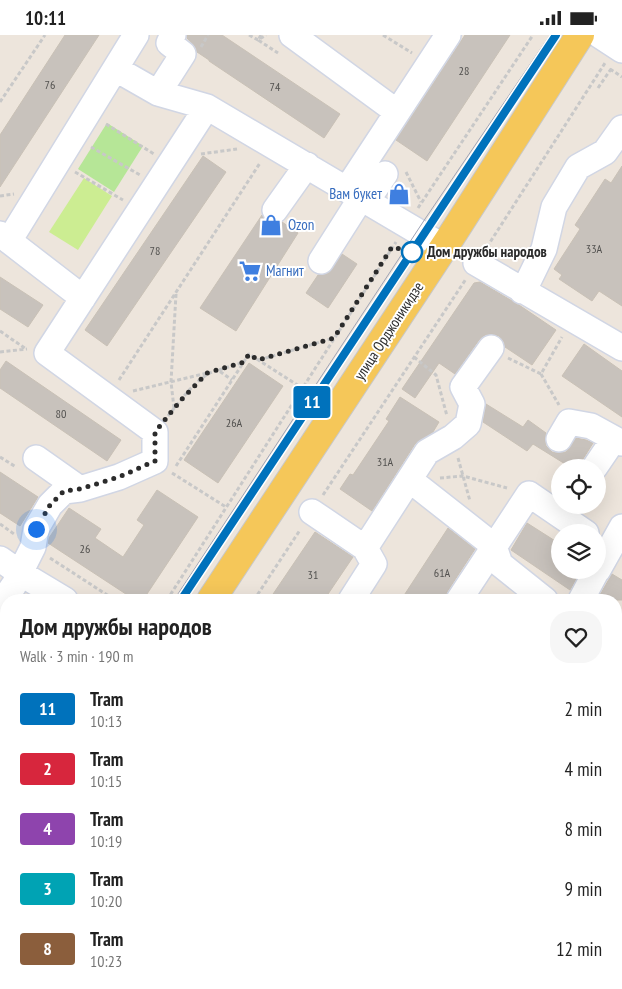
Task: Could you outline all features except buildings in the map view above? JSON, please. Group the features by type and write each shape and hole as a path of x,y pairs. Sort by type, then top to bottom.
{"main road":[{"name":"улица Орджоникидзе","path":"216,594 444,247 580,35"}],"street":[{"path":"83,298 5,238 58,163 136,35"},
{"path":"158,93 183,55 169,43 173,35"},
{"path":"292,35 397,112"},
{"path":"321,261 358,196 397,112 448,35"},
{"path":"599,35 612,61"},
{"path":"116,69 158,93 207,107 444,247"},
{"path":"8,594 33,547 36,529 50,505 64,491 80,489 119,477 155,461 155,432 47,353 207,107"},
{"path":"522,291 528,284 544,249 554,207 578,167 605,152 622,128"},
{"path":"275,210 307,165"},
{"path":"358,196 385,174"},
{"path":"476,263 622,348"},
{"path":"366,548 427,452 452,437 468,424 472,404 464,387 491,348"},
{"path":"564,430 591,426 618,441 602,459"},
{"path":"36,458 80,489"},
{"path":"410,481 494,547 500,564 538,594"},
{"path":"463,594 529,494 573,524"},
{"path":"312,512 366,548 374,564 355,594"},
{"path":"610,548 622,527"},
{"path":"0,559 55,594"},
{"path":"584,594 592,579"}],"path":[{"path":"0,103 45,35"},
{"path":"248,35 258,40 266,35"},
{"path":"383,35 399,45"},
{"path":"171,594 407,225 533,35"},
{"path":"598,88 612,61"},
{"path":"258,594 476,263 612,61"},
{"path":"89,113 172,161 272,145"},
{"path":"74,137 156,185"},
{"path":"108,397 272,145"},
{"path":"58,163 140,210"},
{"path":"174,409 171,382 176,293"},
{"path":"541,374 572,319"},
{"path":"0,331 26,349 0,352"},
{"path":"258,360 334,338"},
{"path":"491,348 541,374 564,430"},
{"path":"226,507 172,473 249,354 302,389"},
{"path":"108,397 244,362"},
{"path":"218,370 232,381"},
{"path":"155,432 207,373"},
{"path":"410,481 463,476 529,494"},
{"path":"33,547 106,594"}],"green space":[{"path":"107,123 143,146 114,192 78,169"},
{"path":"84,178 112,196 78,250 49,232"}],"tram line":[{"path":"178,594 425,219 550,35"},
{"name":"11","path":"185,594 556,35"}],"place":[{"name":"Вам букет","path":"399,194"},
{"name":"Ozon","path":"271,225"},
{"name":"Дом дружбы народов","path":"412,252"},
{"name":"Магнит","path":"250,271"}],"route":[{"path":"36,529 50,505 64,491 80,489 119,477 155,461 155,432 181,400 207,373 244,362 249,354 258,360 334,338 392,247 412,252"}]}
